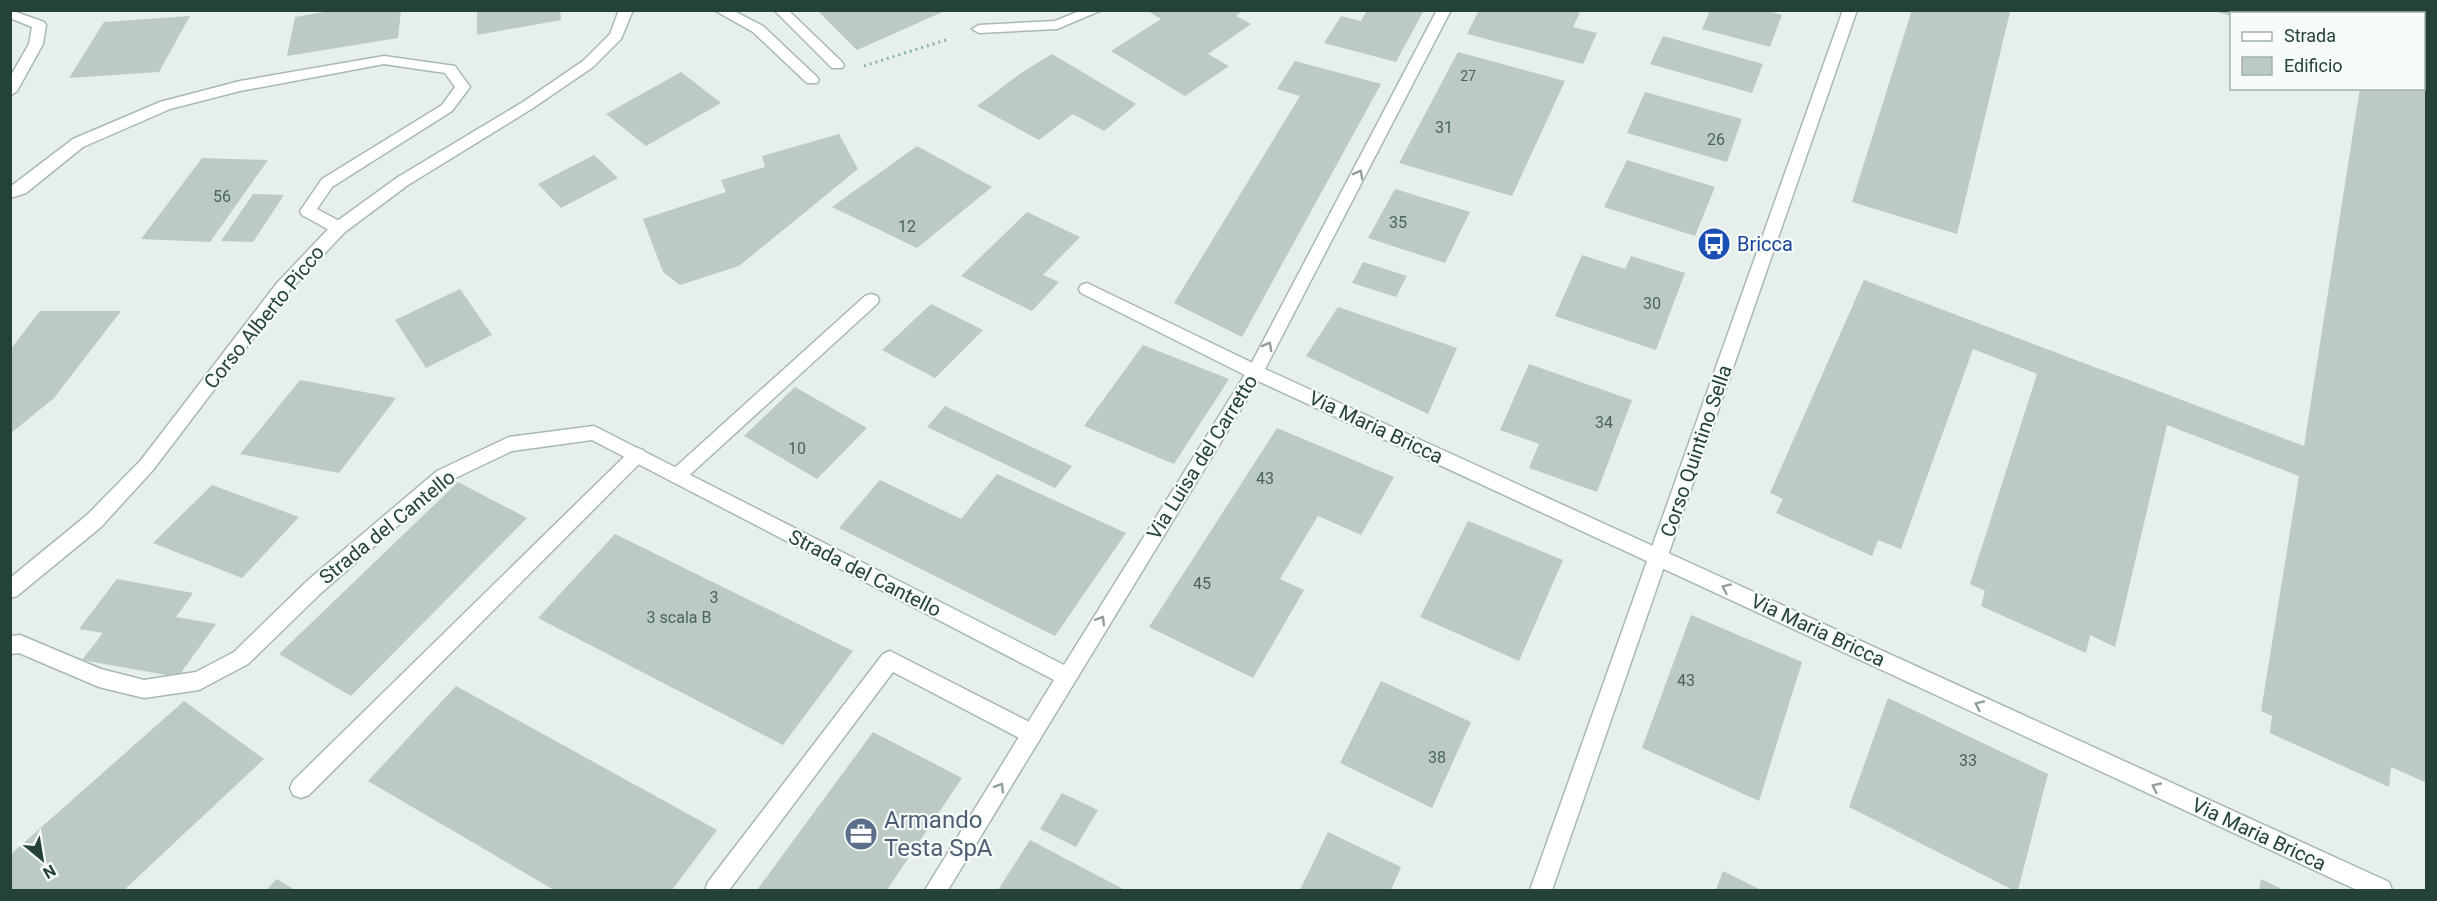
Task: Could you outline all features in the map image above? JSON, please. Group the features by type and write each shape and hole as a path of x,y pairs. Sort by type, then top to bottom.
{"street":[{"name":"Corso Alberto Picco","path":"10,590 94,521 147,465 283,287 339,228 404,181 528,105 588,64 616,36 626,10"},
{"path":"720,10 758,28 812,80"},
{"path":"780,10 837,65"},
{"name":"Via Luisa del Carretto","path":"936,891 1066,676 1255,372 1444,10"},
{"name":"Corso Quintino Sella","path":"1541,891 1850,10"},
{"path":"980,29 1057,25 1094,12"},
{"path":"10,13 39,26 36,44 10,92"},
{"path":"10,193 21,189 78,144 165,105 240,86 384,60 450,69 463,87 447,108 327,183 308,211 339,228"},
{"name":"Via Maria Bricca","path":"1087,289 1255,372 2381,891"},
{"path":"677,476 871,300"},
{"name":"Strada del Cantello","path":"10,645 20,644 99,678 144,689 199,681 241,658 314,587 443,476 509,444 594,433 1066,676"},
{"path":"301,788 637,455"},
{"path":"716,891 890,660 1032,734"}],"path":[{"path":"812,80 980,29"}],"building":[{"path":"336,10 401,10 398,38 287,56 295,17"},
{"path":"477,10 560,10 561,20 477,35"},
{"path":"817,10 947,10 857,50"},
{"path":"1146,10 1244,10 1236,16 1251,24 1208,54 1229,66 1185,96 1111,51 1161,19"},
{"path":"1367,10 1424,10 1396,62 1324,43 1341,16 1361,21"},
{"path":"1479,10 1581,10 1573,27 1597,33 1583,64 1467,34"},
{"path":"1710,10 1765,10 1782,15 1770,47 1702,29"},
{"path":"1912,10 2010,12 1957,234 1852,202"},
{"path":"2274,10 2274,12 2230,12 2230,15 2213,11"},
{"path":"2373,10 2426,10 2425,782 2391,767 2389,787 2270,733 2272,716 2261,711 2299,476 2167,425 2115,647 2090,635 2086,653 1981,606 1985,591 1970,584 2037,374 1973,349 1901,549 1878,540 1872,556 1776,513 1783,499 1770,493 1864,280 2304,446 2360,90 2425,90 2425,12 2372,12"},
{"path":"190,16 159,72 69,78 104,22"},
{"path":"1663,36 1763,64 1752,93 1650,64"},
{"path":"1458,52 1565,81 1512,196 1399,163"},
{"path":"1052,54 1136,104 1104,131 1073,114 1039,140 977,106 1021,73"},
{"path":"1295,61 1381,84 1242,337 1174,303 1300,96 1277,89"},
{"path":"681,72 721,103 646,146 606,114"},
{"path":"1645,92 1742,119 1727,162 1627,133"},
{"path":"839,134 858,169 739,266 680,285 663,272 643,219 726,192 721,180 765,167 762,156"},
{"path":"917,146 992,187 917,248 832,207"},
{"path":"594,155 618,178 561,208 538,184"},
{"path":"202,158 268,160 210,242 141,239"},
{"path":"1627,160 1715,187 1695,236 1604,207"},
{"path":"1395,189 1470,212 1445,263 1368,238"},
{"path":"253,194 284,195 253,242 221,241"},
{"path":"1027,212 1080,237 1043,275 1059,282 1032,311 961,276"},
{"path":"1582,255 1625,269 1631,256 1685,273 1656,350 1555,316"},
{"path":"1363,262 1407,276 1396,297 1352,283"},
{"path":"460,289 492,335 426,368 395,320"},
{"path":"931,304 983,330 935,378 882,350"},
{"path":"1338,307 1457,348 1428,414 1306,356"},
{"path":"40,311 121,311 54,398 10,434 10,350"},
{"path":"1143,345 1229,379 1174,464 1084,426"},
{"path":"1529,364 1632,400 1597,492 1529,468 1539,444 1500,430"},
{"path":"300,380 396,398 339,473 240,454"},
{"path":"795,387 867,428 817,479 744,436"},
{"path":"945,406 1072,466 1055,488 927,427"},
{"path":"1277,428 1394,477 1361,535 1318,516 1280,579 1304,590 1253,678 1149,627"},
{"path":"997,474 1126,533 1055,636 839,528 880,480 961,519"},
{"path":"458,482 527,518 351,696 279,654"},
{"path":"212,485 299,517 242,578 153,543"},
{"path":"1468,521 1563,560 1519,661 1420,617"},
{"path":"615,534 853,651 783,745 538,618"},
{"path":"117,579 193,593 176,617 216,624 178,677 82,660 103,633 79,629"},
{"path":"1691,615 1802,662 1759,801 1642,748"},
{"path":"1381,681 1471,722 1432,808 1340,763"},
{"path":"456,686 717,830 672,890 554,890 368,781"},
{"path":"1888,698 2048,774 2018,890 2013,890 1849,807"},
{"path":"184,701 264,759 124,890 10,890 10,855"},
{"name":"Armando Testa SpA","path":"873,732 962,778 887,890 757,890"},
{"path":"1062,793 1098,810 1076,847 1040,829"},
{"path":"1328,832 1401,867 1391,890 1300,890"},
{"path":"1030,840 1125,890 998,890"},
{"path":"1723,871 1761,890 1716,890"},
{"path":"277,879 295,890 266,890"},
{"path":"2261,879 2284,890 2259,890"}],"place":[{"name":"Bricca","path":"1714,244"},
{"name":"Armando Testa SpA","path":"861,834"}]}
